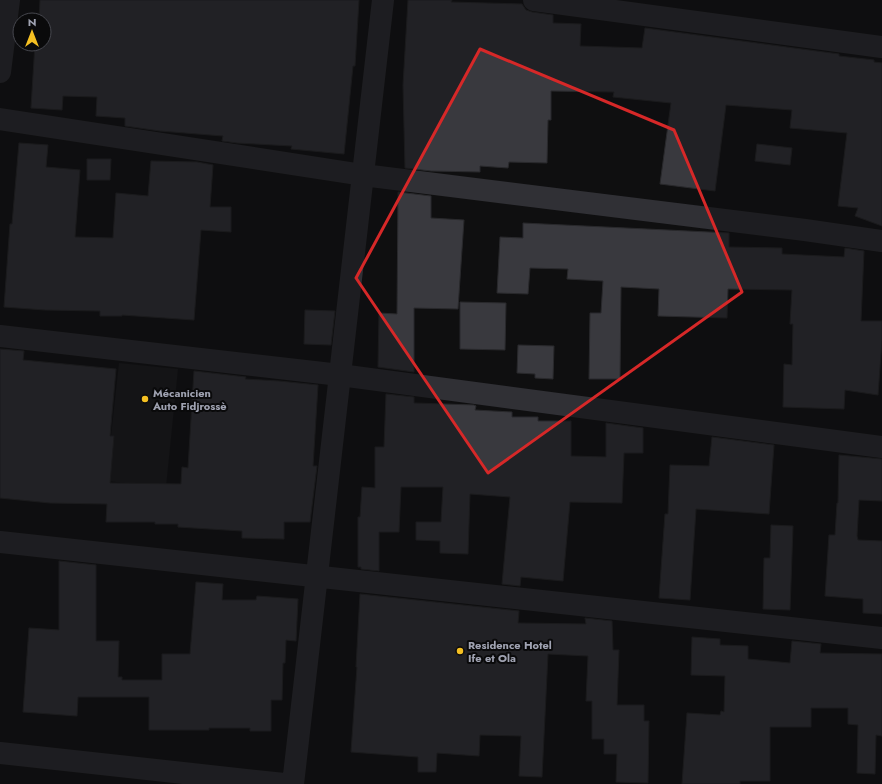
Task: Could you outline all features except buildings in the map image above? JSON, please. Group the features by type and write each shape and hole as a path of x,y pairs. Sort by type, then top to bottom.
{"street":[{"path":"0,72 9,0"},
{"path":"293,784 383,0"},
{"path":"534,0 882,48"},
{"path":"0,119 363,175 882,241"},
{"path":"0,336 340,375 882,447"},
{"path":"0,542 882,638"},
{"path":"0,753 284,784"}],"highlighted area":[{"path":"480,49 674,130 742,292 488,473 356,278"}],"shaded area":[{"path":"119,363 178,369 166,487 106,481"}],"place":[{"name":"Mécanicien Auto Fidjrossè","path":"145,399"},
{"name":"Residence Hotel Ife et Ola","path":"460,651"}]}
